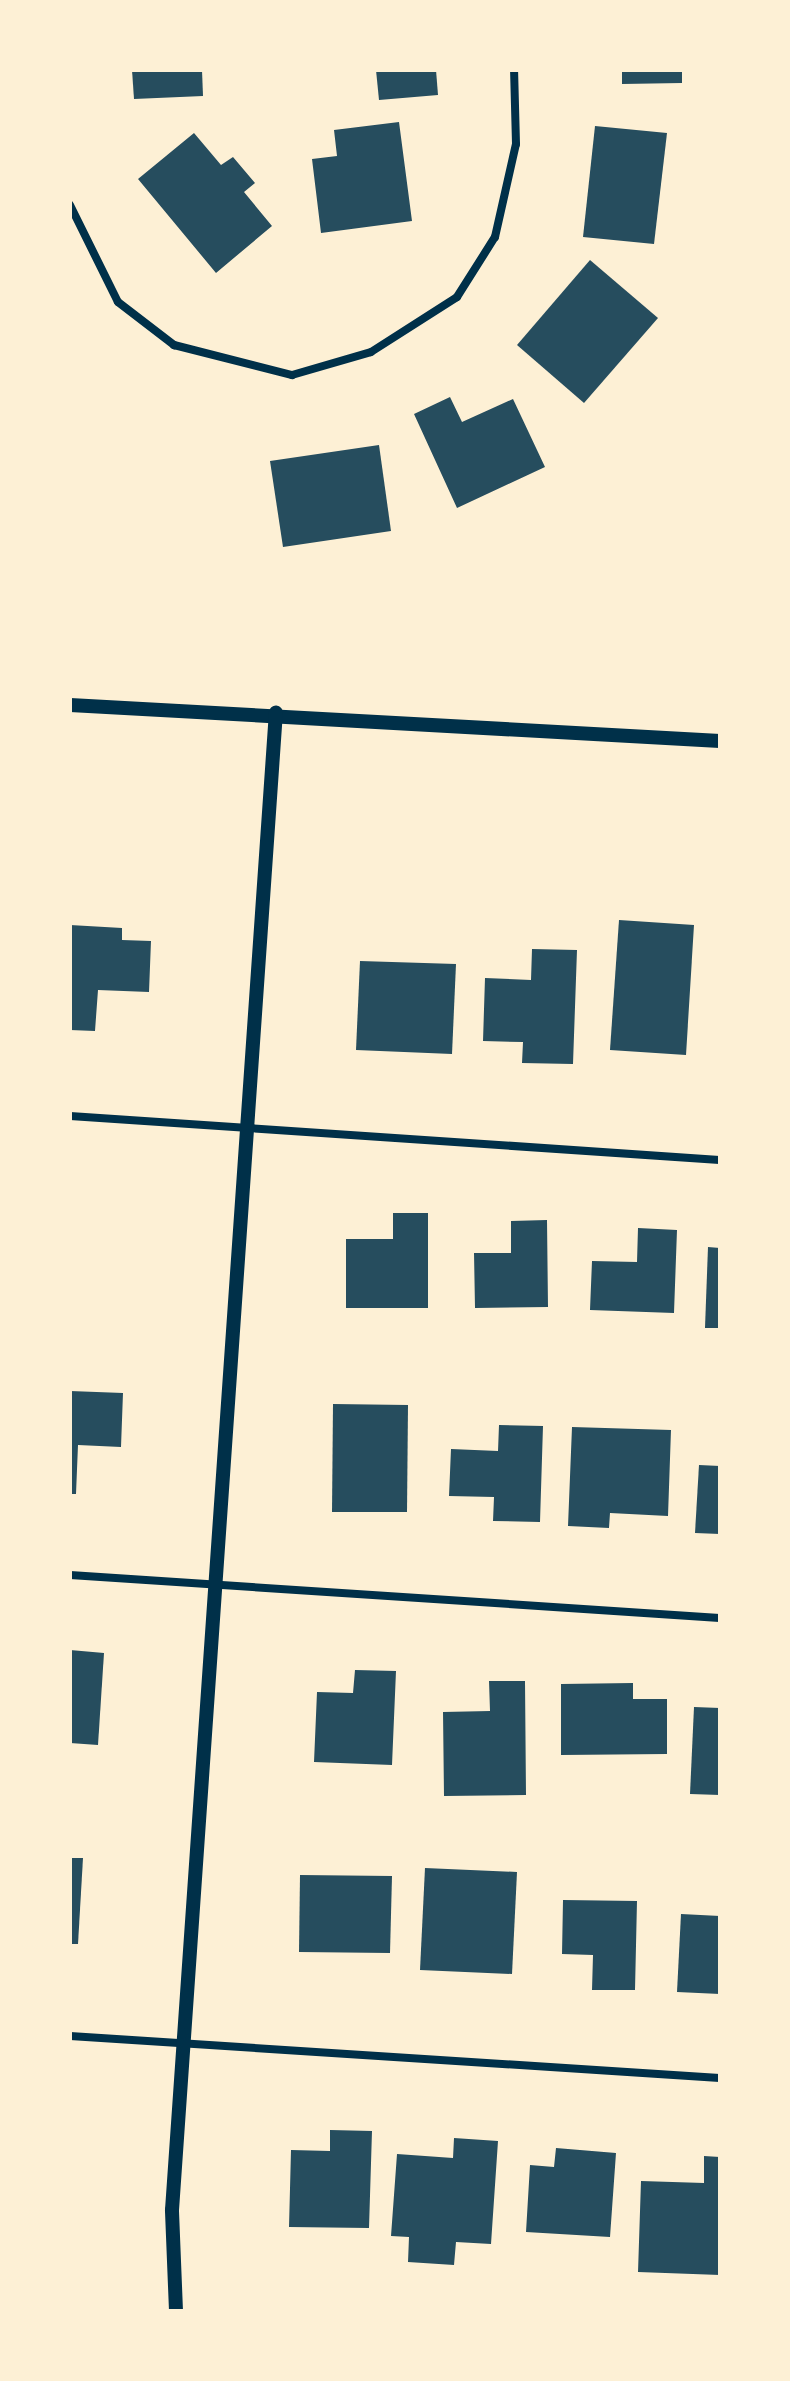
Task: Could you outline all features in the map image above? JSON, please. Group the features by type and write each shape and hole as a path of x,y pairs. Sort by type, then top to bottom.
{"street":[{"path":"70,205 118,302 174,345 292,375 371,352 457,297 495,237 516,144 514,70"},
{"path":"70,705 276,713 720,741"},
{"path":"176,2311 172,2210 276,713"},
{"path":"70,1116 720,1160"},
{"path":"70,1575 214,1582 720,1618"},
{"path":"70,2036 720,2078"}],"building":[{"path":"132,70 202,70 203,96 134,99"},
{"path":"376,70 436,70 438,95 379,100"},
{"path":"622,70 682,70 682,83 622,84"},
{"path":"399,122 412,221 321,233 312,159 337,156 334,130"},
{"path":"595,126 667,133 654,244 583,237"},
{"path":"194,133 221,165 233,157 255,183 244,192 272,226 216,273 138,179"},
{"path":"590,260 658,318 584,403 517,345"},
{"path":"450,397 462,422 513,399 545,467 457,508 414,414"},
{"path":"379,445 391,531 283,547 270,461"},
{"path":"619,920 694,925 686,1055 610,1050"},
{"path":"70,925 122,928 122,940 151,941 149,992 98,990 95,1031 70,1030"},
{"path":"532,949 577,950 573,1064 522,1063 523,1042 483,1041 485,978 531,980"},
{"path":"360,961 456,964 452,1054 356,1050"},
{"path":"393,1213 428,1213 428,1308 346,1308 346,1239 393,1239"},
{"path":"547,1220 548,1307 475,1308 474,1253 511,1253 511,1221"},
{"path":"638,1228 677,1230 674,1313 590,1310 592,1261 637,1262"},
{"path":"708,1247 720,1248 720,1328 705,1328"},
{"path":"70,1391 123,1393 121,1447 78,1445 76,1494 70,1494"},
{"path":"333,1404 408,1405 407,1512 332,1512"},
{"path":"499,1425 543,1426 540,1522 493,1521 494,1497 449,1496 451,1449 498,1451"},
{"path":"572,1427 671,1430 668,1516 610,1513 609,1528 568,1526"},
{"path":"699,1465 720,1466 720,1534 695,1533"},
{"path":"70,1650 104,1653 98,1745 70,1743"},
{"path":"355,1670 396,1671 392,1765 314,1762 317,1692 353,1693"},
{"path":"489,1681 525,1681 526,1795 444,1796 443,1712 490,1711"},
{"path":"633,1683 633,1699 667,1699 667,1754 561,1755 561,1684"},
{"path":"694,1707 720,1708 720,1795 690,1794"},
{"path":"70,1858 83,1858 78,1944 70,1944"},
{"path":"425,1868 517,1872 512,1974 420,1970"},
{"path":"300,1875 392,1876 390,1953 299,1952"},
{"path":"563,1900 637,1901 635,1990 592,1990 593,1955 562,1954"},
{"path":"681,1914 720,1916 720,1994 677,1992"},
{"path":"330,2130 372,2131 369,2228 289,2227 291,2150 330,2151"},
{"path":"454,2138 498,2141 491,2244 456,2242 454,2265 408,2262 409,2237 391,2236 397,2154 453,2158"},
{"path":"556,2148 616,2153 610,2237 526,2232 530,2165 554,2167"},
{"path":"704,2156 720,2157 720,2275 638,2272 641,2181 704,2183"}]}
